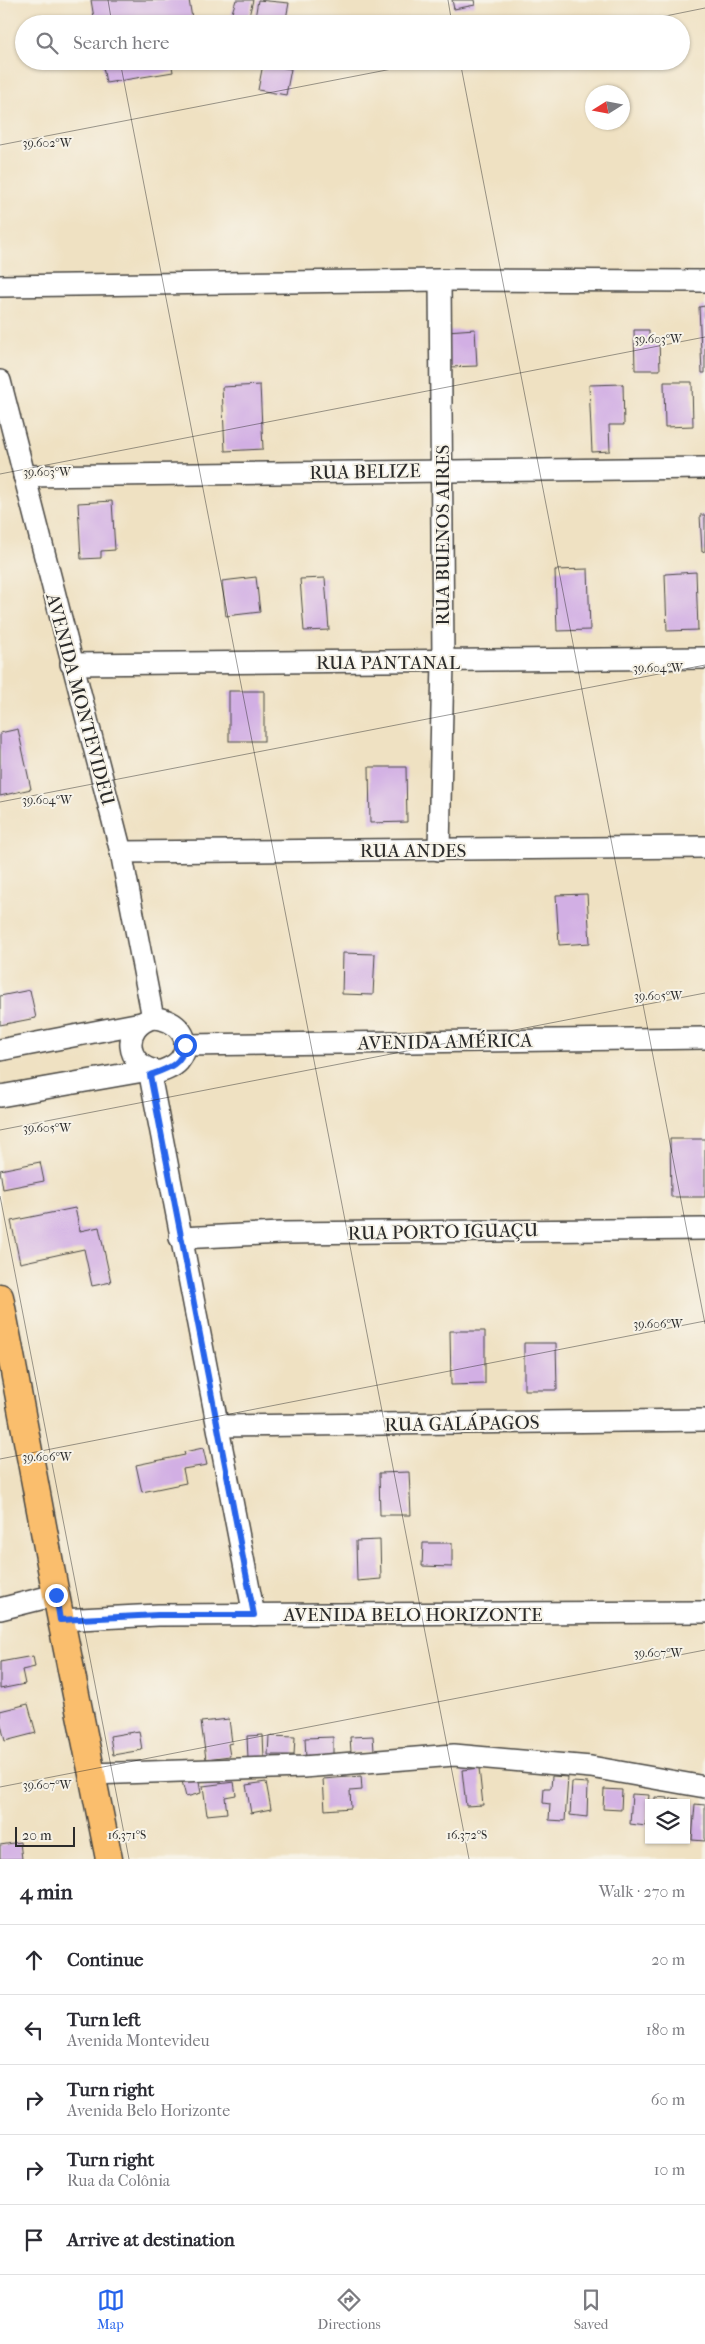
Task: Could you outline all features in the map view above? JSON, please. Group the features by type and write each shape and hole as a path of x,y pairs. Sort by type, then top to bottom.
{"main road":[{"path":"0,1297 8,1385 58,1607 109,1859"}],"street":[{"path":"0,286 440,280 705,281"},
{"name":"RUA BUENOS AIRES","path":"439,850 443,661 440,280"},
{"name":"AVENIDA MONTEVIDEU","path":"0,381 71,664 121,852 147,1020"},
{"name":"RUA BELIZE","path":"24,476 705,468"},
{"name":"RUA PANTANAL","path":"71,664 705,658"},
{"name":"RUA ANDES","path":"121,852 705,847"},
{"path":"147,1020 135,1030 131,1039 131,1049 134,1058 149,1072 180,1238 219,1426 254,1615"},
{"path":"0,1050 147,1020 171,1021 179,1027 185,1045 184,1053 173,1066 149,1072 0,1096"},
{"name":"AVENIDA AMÉRICA","path":"185,1045 705,1038"},
{"name":"RUA PORTO IGUAÇU","path":"180,1238 281,1233 705,1229"},
{"name":"RUA GALÁPAGOS","path":"219,1426 705,1420"},
{"name":"AVENIDA BELO HORIZONTE","path":"0,1609 58,1607 158,1615 705,1612"},
{"path":"91,1774 303,1767 461,1756 591,1767 705,1787"}],"building":[{"path":"91,0 189,0 192,15 94,15"},
{"path":"236,0 253,0 249,15 231,15"},
{"path":"258,0 289,3 287,15 256,15"},
{"path":"452,0 474,0 475,5 454,9"},
{"path":"104,70 173,70 173,72 106,83"},
{"path":"262,70 291,70 286,95 258,90"},
{"path":"705,306 705,373 702,373 699,307"},
{"path":"475,329 477,366 449,367 447,331"},
{"path":"634,330 649,330 649,339 659,339 660,370 635,370"},
{"path":"664,382 692,382 693,426 665,427"},
{"path":"623,384 624,425 609,425 610,451 592,452 589,385"},
{"path":"260,385 263,449 225,451 222,387"},
{"path":"112,501 115,550 101,551 101,558 81,559 78,503"},
{"path":"700,515 705,515 705,551 702,552"},
{"path":"588,569 590,630 557,631 555,570"},
{"path":"696,572 698,630 667,631 665,574"},
{"path":"256,577 260,612 226,616 222,581"},
{"path":"325,578 329,630 304,631 300,579"},
{"path":"229,691 264,691 264,741 229,741"},
{"path":"18,729 31,789 0,796 0,733"},
{"path":"369,767 406,767 407,822 370,823"},
{"path":"587,894 590,943 559,945 556,895"},
{"path":"343,953 375,954 373,995 342,994"},
{"path":"30,990 36,1018 0,1025 0,996"},
{"path":"670,1139 705,1139 705,1197 671,1197"},
{"path":"40,1162 44,1181 3,1189 0,1170"},
{"path":"75,1208 80,1231 99,1227 111,1282 92,1286 84,1249 20,1263 11,1221"},
{"path":"450,1331 485,1331 485,1384 451,1385"},
{"path":"524,1343 556,1343 557,1390 524,1390"},
{"path":"203,1448 207,1465 183,1469 186,1483 142,1492 136,1465 185,1455 184,1452"},
{"path":"409,1472 411,1515 380,1515 379,1473"},
{"path":"380,1540 381,1579 357,1581 356,1541"},
{"path":"423,1543 452,1543 452,1567 422,1566"},
{"path":"33,1656 35,1667 22,1670 25,1684 0,1689 0,1662"},
{"path":"28,1704 36,1733 5,1741 0,1721 0,1711"},
{"path":"229,1719 232,1743 228,1744 230,1756 206,1759 201,1722"},
{"path":"139,1731 142,1750 113,1755 110,1736"},
{"path":"263,1735 264,1758 248,1759 247,1736"},
{"path":"269,1736 295,1737 294,1755 268,1755"},
{"path":"373,1736 374,1751 351,1752 350,1737"},
{"path":"333,1737 333,1758 306,1759 305,1738"},
{"path":"479,1768 483,1805 466,1806 462,1770"},
{"path":"361,1776 362,1790 350,1791 351,1808 325,1810 323,1779"},
{"path":"552,1776 568,1777 565,1821 549,1820 550,1804 543,1803 544,1788 551,1788"},
{"path":"198,1777 201,1793 186,1797 182,1781"},
{"path":"234,1782 236,1795 225,1797 227,1813 207,1815 203,1786"},
{"path":"266,1782 271,1809 251,1813 246,1785"},
{"path":"572,1782 588,1783 587,1817 570,1815"},
{"path":"604,1789 622,1790 621,1810 603,1809"},
{"path":"632,1794 649,1795 649,1799 645,1799 645,1826 630,1824"},
{"path":"655,1797 668,1798 668,1799 655,1799"},
{"path":"695,1804 705,1805 705,1841 692,1840"},
{"path":"20,1842 22,1859 0,1859 0,1845"}],"route":[{"path":"56,1595 60,1620 158,1615 254,1615 150,1075 173,1066 184,1053 185,1045"}]}
